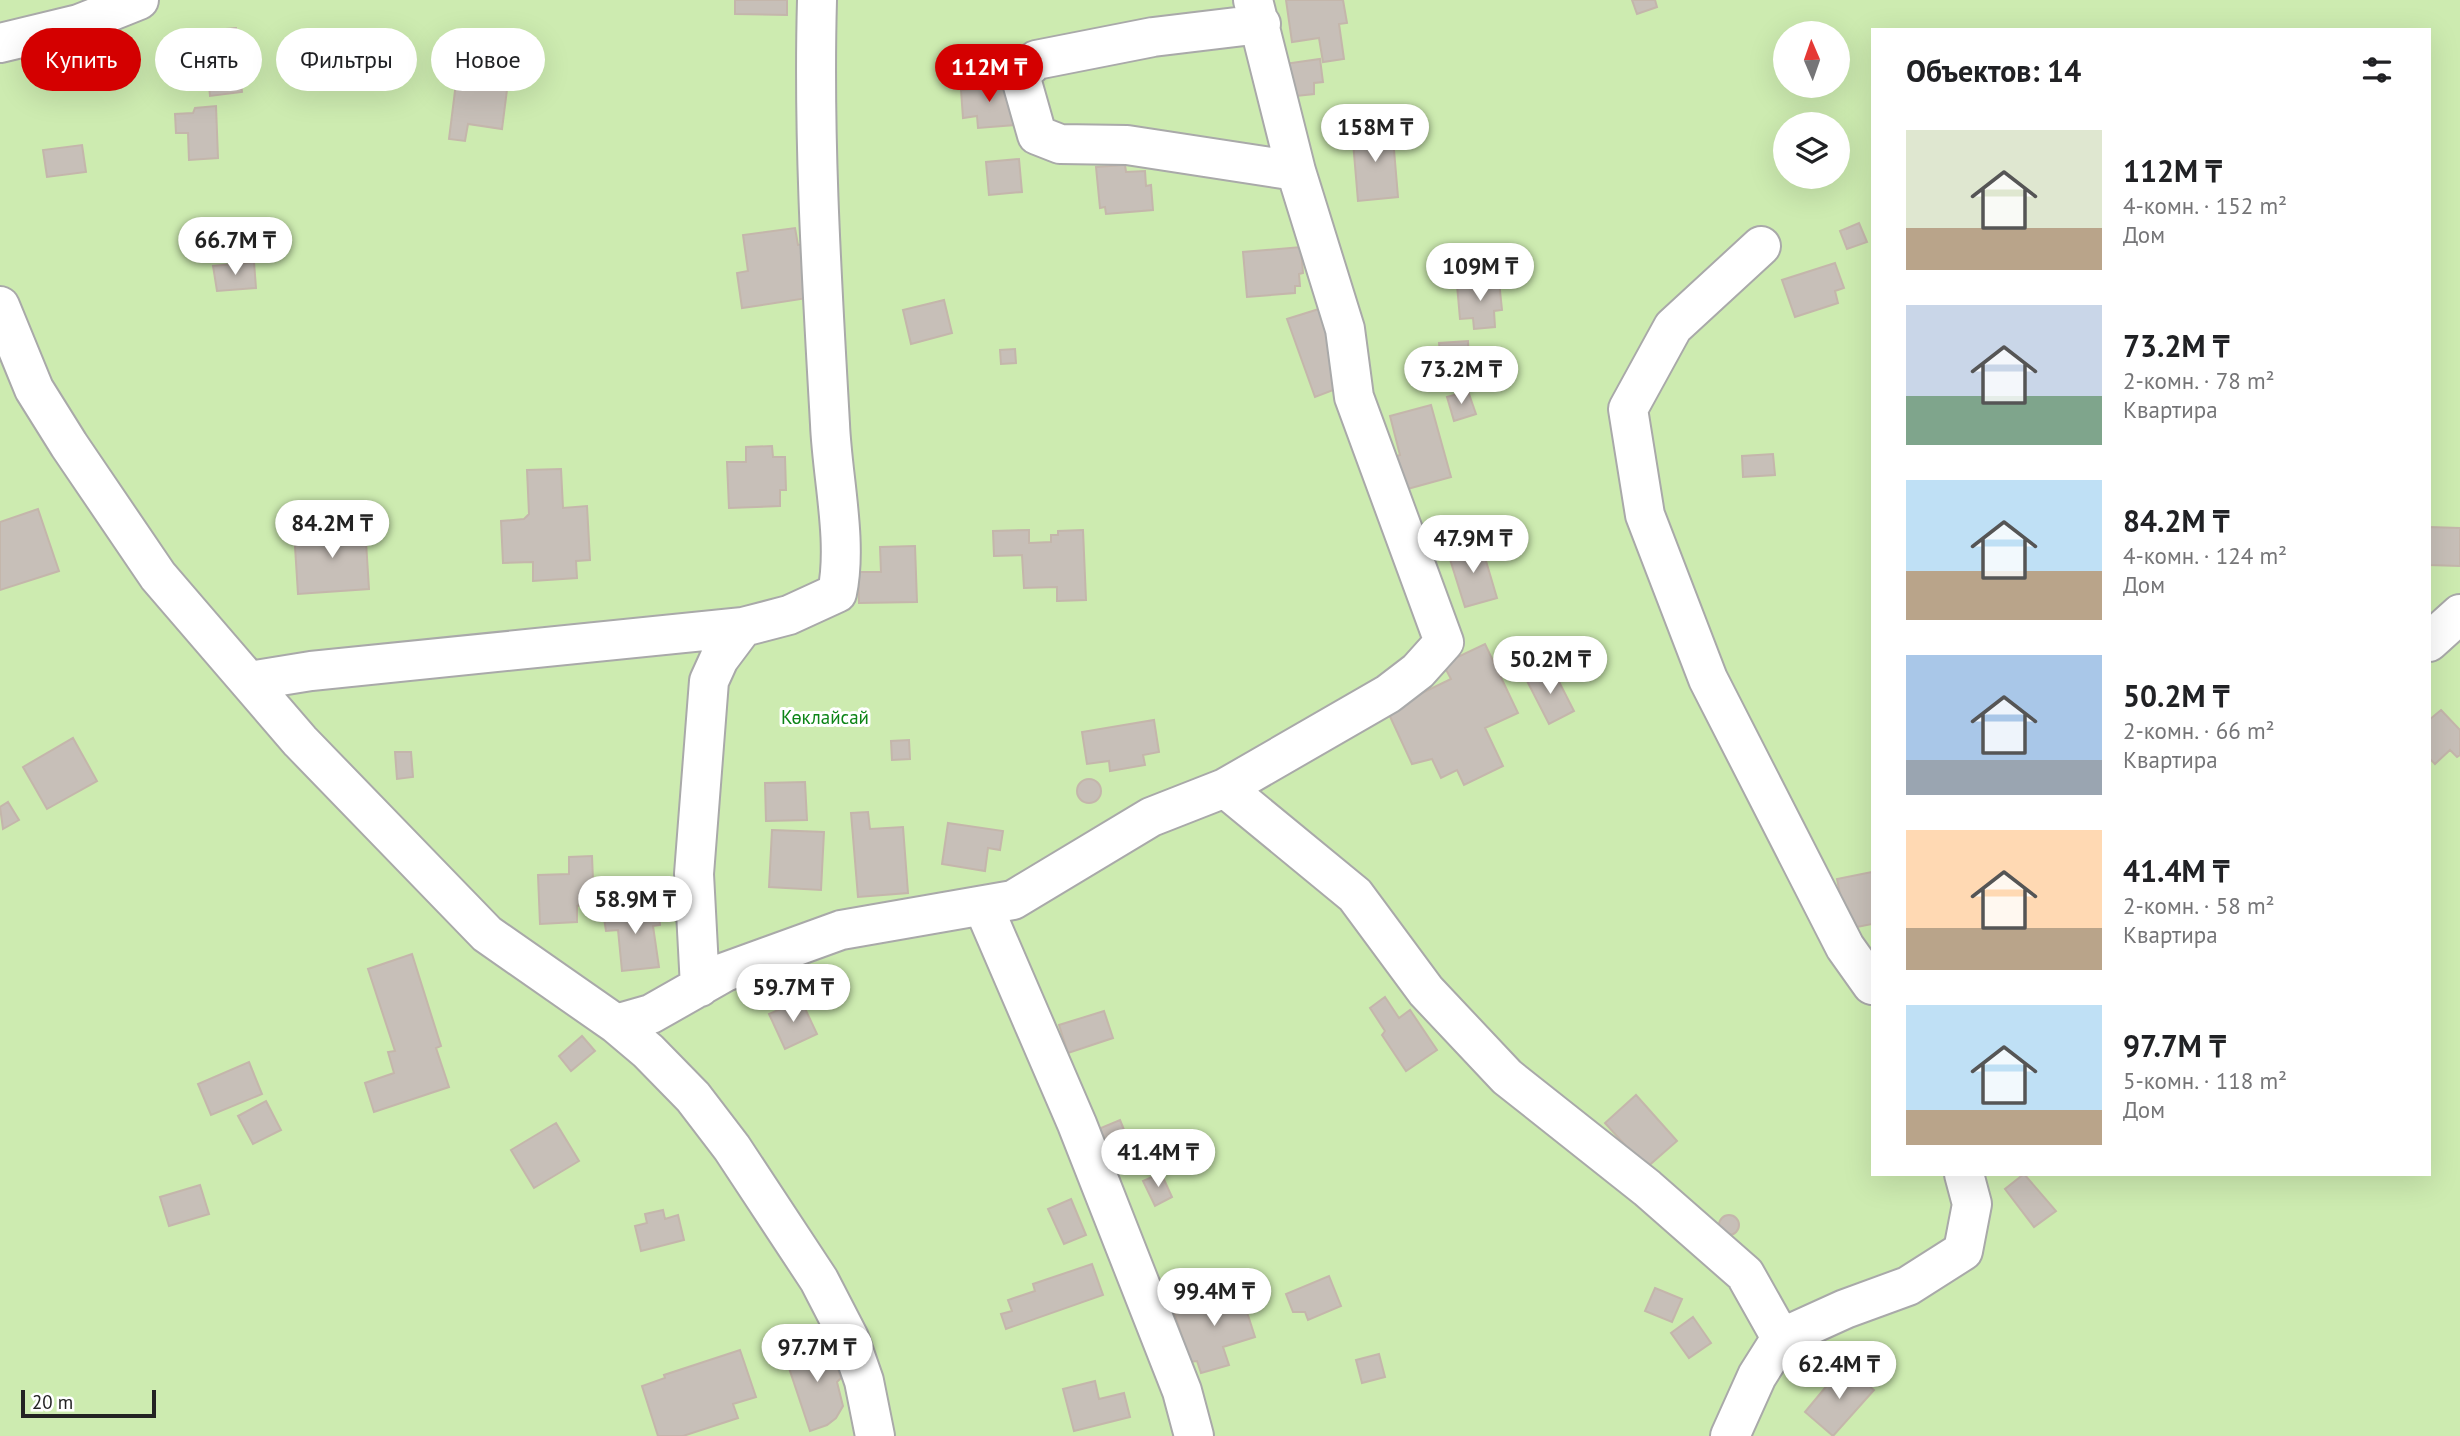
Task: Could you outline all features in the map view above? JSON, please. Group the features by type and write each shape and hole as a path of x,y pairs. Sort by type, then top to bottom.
{"street":[{"path":"0,43 79,23 139,0"},
{"path":"249,681 311,671 743,627 815,605 837,593 842,571 832,469 822,269 817,0"},
{"path":"616,1024 651,1014 725,972 841,930 1013,900 1151,817 1225,788 1388,694 1418,671 1444,642 1354,397 1345,329 1296,172 1257,12 1153,37 1036,60 1020,75 1038,135 1060,144 1127,145 1296,172"},
{"path":"1761,246 1673,327 1628,409 1644,515 1708,679 1845,947 1871,984"},
{"path":"0,306 34,389 158,576 300,741 487,934 616,1024 648,1051 693,1097 732,1148 819,1280 853,1349 864,1381 875,1436"},
{"path":"2431,640 2460,614"},
{"path":"699,986 694,874 709,681 719,659 743,627"},
{"path":"1225,788 1355,895 1426,990 1507,1077 1647,1188 1745,1274 1781,1338"},
{"path":"983,906 1077,1124 1182,1391 1194,1436"},
{"path":"1730,1436 1757,1376 1781,1338 1845,1309 1909,1286 1963,1251 1972,1204 1965,1176"}],"green space":[{"name":"Көклайсай","path":"0,0 2460,0 2460,1436 0,1436"}],"building":[{"path":"735,0 787,0 787,15 735,14"},
{"path":"1286,0 1343,0 1347,23 1339,24 1344,59 1323,62 1319,38 1292,42"},
{"path":"1632,0 1655,0 1657,7 1637,14"},
{"path":"1320,59 1323,82 1314,83 1314,94 1287,97 1284,64"},
{"path":"1000,79 1001,89 1012,89 1015,125 978,128 977,116 963,118 961,90 970,89 969,82"},
{"path":"210,91 242,91 242,92 210,96"},
{"path":"455,91 507,91 502,129 468,124 465,141 449,139"},
{"path":"216,106 218,158 189,160 188,133 176,133 175,114 193,113 195,108"},
{"path":"1392,126 1398,197 1358,201 1352,130"},
{"path":"82,145 86,172 47,177 43,150"},
{"path":"1019,159 1022,192 989,195 986,162"},
{"path":"1125,165 1126,172 1145,171 1146,186 1151,185 1153,210 1106,214 1105,207 1100,208 1096,167"},
{"path":"1859,223 1867,242 1847,249 1840,231"},
{"path":"795,228 798,245 806,244 814,297 742,308 737,273 748,271 743,235"},
{"path":"1301,247 1303,273 1299,274 1300,286 1295,286 1295,293 1247,297 1243,252"},
{"path":"254,262 256,288 217,291 213,266"},
{"path":"1835,263 1844,288 1835,291 1838,303 1795,317 1782,280"},
{"path":"1499,281 1502,310 1494,311 1495,327 1474,329 1473,318 1460,319 1457,285"},
{"path":"944,300 952,333 911,344 903,310"},
{"path":"1322,308 1349,384 1315,397 1287,319"},
{"path":"1468,341 1469,362 1441,364 1439,343"},
{"path":"1015,349 1016,363 1001,364 1000,350"},
{"path":"1468,391 1476,414 1454,421 1447,397"},
{"path":"1431,405 1451,477 1393,493 1384,460 1400,455 1390,416"},
{"path":"772,446 773,457 785,457 786,490 780,490 780,506 729,508 727,462 746,462 746,447"},
{"path":"1773,454 1775,475 1743,477 1742,456"},
{"path":"561,469 563,508 587,506 590,560 576,561 577,578 533,581 533,562 503,563 501,521 524,519 529,514 527,470"},
{"path":"38,509 59,571 0,590 0,522"},
{"path":"365,526 369,589 298,594 294,531"},
{"path":"2431,527 2460,528 2460,566 2431,565"},
{"path":"1029,530 1029,543 1051,542 1051,535 1058,535 1058,531 1083,530 1086,600 1057,601 1057,587 1024,588 1022,555 994,556 993,531"},
{"path":"1481,544 1497,598 1465,607 1448,553"},
{"path":"915,546 917,602 859,603 858,572 881,572 880,547"},
{"path":"1485,644 1518,713 1485,728 1503,766 1464,785 1457,770 1441,778 1432,759 1412,764 1387,710 1451,679 1443,664"},
{"path":"1552,668 1574,711 1549,724 1527,681"},
{"path":"2441,710 2460,730 2460,755 2457,757 2450,750 2435,764 2431,760 2431,718"},
{"path":"1154,720 1159,752 1143,755 1145,765 1110,771 1109,761 1087,764 1082,732"},
{"path":"73,738 97,781 47,809 23,767"},
{"path":"909,740 910,759 892,760 891,741"},
{"path":"395,752 411,752 413,777 397,779"},
{"path":"1089,779 1100,786 1101,791 1094,802 1089,803 1078,796 1077,791 1084,780"},
{"path":"805,782 807,820 766,821 765,783"},
{"path":"8,802 19,820 3,829 0,807"},
{"path":"868,812 870,829 903,827 908,893 858,897 851,813"},
{"path":"948,823 1003,831 1000,850 988,848 985,871 942,864"},
{"path":"772,830 824,832 821,890 769,887"},
{"path":"592,856 594,904 577,906 577,922 540,924 538,875 569,874 569,857"},
{"path":"1871,872 1871,924 1847,929 1837,879"},
{"path":"658,906 660,925 653,926 659,967 622,971 618,930 606,931 603,912"},
{"path":"412,954 441,1046 436,1048 449,1087 374,1112 365,1083 394,1073 388,1052 395,1051 368,969"},
{"path":"1385,997 1399,1018 1410,1010 1437,1050 1406,1071 1382,1035 1385,1031 1370,1008"},
{"path":"801,1000 817,1034 785,1049 769,1014"},
{"path":"1104,1011 1113,1038 1068,1053 1059,1025"},
{"path":"582,1036 595,1051 571,1071 559,1056"},
{"path":"249,1062 262,1094 211,1115 198,1084"},
{"path":"1636,1095 1677,1141 1646,1168 1605,1123"},
{"path":"266,1101 281,1130 253,1144 238,1116"},
{"path":"1120,1120 1135,1157 1111,1167 1096,1130"},
{"path":"556,1123 579,1161 534,1188 511,1150"},
{"path":"1161,1173 1172,1197 1155,1206 1143,1181"},
{"path":"2021,1176 2026,1176 2056,1211 2034,1227 2005,1189"},
{"path":"200,1185 209,1214 169,1226 160,1197"},
{"path":"1071,1199 1086,1235 1064,1244 1048,1209"},
{"path":"663,1210 665,1219 678,1215 684,1240 641,1251 635,1226 647,1223 645,1214"},
{"path":"1729,1215 1736,1218 1739,1225 1736,1232 1729,1235 1722,1232 1719,1225 1722,1218"},
{"path":"1092,1264 1103,1295 1006,1329 1001,1314 1012,1311 1008,1300 1035,1291 1033,1284"},
{"path":"1329,1276 1341,1306 1308,1320 1305,1312 1293,1312 1286,1294"},
{"path":"1239,1287 1255,1337 1223,1347 1229,1365 1201,1373 1197,1361 1190,1362 1173,1308"},
{"path":"1655,1288 1682,1299 1672,1322 1645,1311"},
{"path":"1693,1317 1711,1343 1689,1358 1671,1333"},
{"path":"828,1341 841,1378 837,1382 843,1406 836,1418 827,1425 810,1431 785,1356"},
{"path":"740,1350 756,1397 733,1404 738,1418 683,1436 658,1436 642,1386 665,1378 664,1375"},
{"path":"1379,1354 1385,1377 1362,1383 1356,1360"},
{"path":"1844,1365 1874,1390 1833,1436 1805,1412"},
{"path":"1095,1381 1099,1399 1124,1393 1130,1417 1074,1431 1063,1389"}]}
